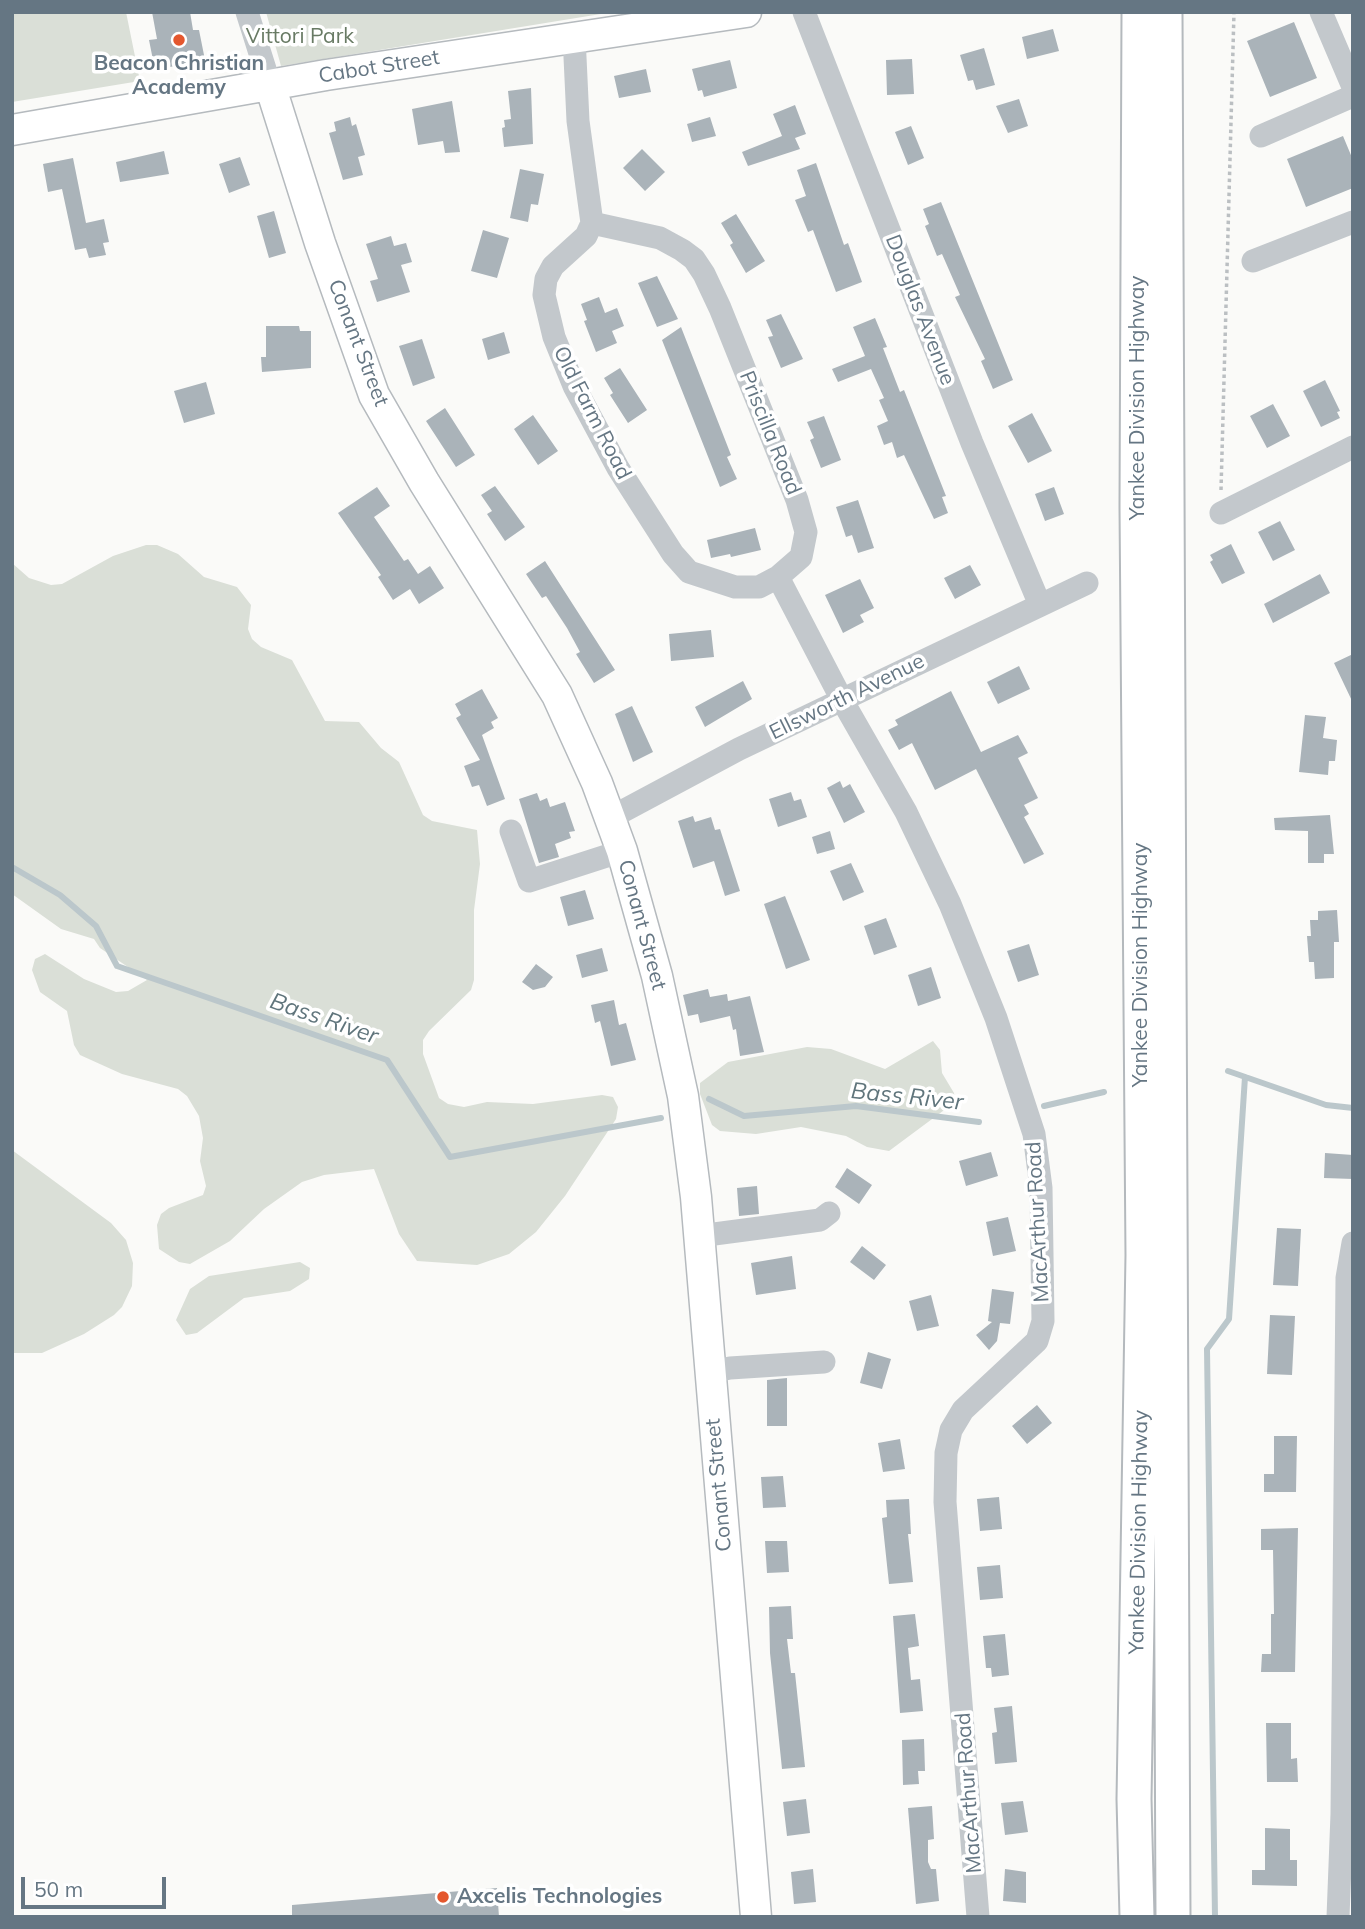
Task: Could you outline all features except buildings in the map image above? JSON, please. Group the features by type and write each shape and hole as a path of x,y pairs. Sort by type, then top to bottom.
{"highway":[{"name":"Yankee Division Highway","path":"1137,1917 1135,1799 1143,1255 1137,520 1152,23"},
{"name":"Yankee Division Highway","path":"1152,23 1173,1917"}],"main road":[{"name":"Cabot Street","path":"12,130 574,36 746,12"},
{"name":"Conant Street","path":"270,85 320,243 374,395 556,695 610,817 657,976 684,1096 699,1236 756,1917"}],"street":[{"name":"Conant Street","path":"247,12 270,85"},
{"name":"Douglas Avenue","path":"804,12 972,443 1040,605"},
{"path":"1321,12 1353,87"},
{"path":"574,36 578,121 592,223"},
{"path":"1261,136 1353,96"},
{"path":"1253,261 1353,222"},
{"name":"Priscilla Road","path":"592,223 660,238 694,259 704,274 797,500 806,532 801,557 778,577"},
{"name":"Old Farm Road","path":"592,223 586,236 553,266 546,279 544,295 554,337 574,386 605,445 673,554 689,572 735,587 759,587 778,577"},
{"path":"1221,513 1353,447"},
{"path":"778,577 842,700"},
{"name":"Ellsworth Avenue","path":"610,817 842,700 1087,583"},
{"name":"MacArthur Road","path":"842,700 906,812 970,949 1025,1100 1034,1134 1041,1188 1043,1321 1037,1341 963,1410 951,1430 946,1454 945,1502 978,1917"},
{"path":"511,831 529,881 622,851"},
{"path":"699,1236 820,1220 829,1213"},
{"path":"1338,1917 1346,1859 1347,1278 1353,1243"},
{"path":"710,1372 730,1368 824,1362"}],"path":[{"path":"1221,513 1234,12"}],"green space":[{"path":"12,12 126,12 140,81 12,102"},
{"name":"Vittori Park","path":"266,12 607,12 607,13 281,66"},
{"path":"146,545 157,545 178,554 204,577 237,587 251,605 248,629 252,639 261,647 292,660 325,721 359,722 381,748 399,762 423,815 432,821 477,830 480,864 474,910 474,980 471,990 423,1040 423,1054 439,1098 448,1104 464,1107 487,1102 533,1104 602,1095 613,1097 618,1107 616,1119 565,1196 536,1232 509,1254 477,1265 417,1261 399,1234 374,1169 324,1175 302,1182 264,1209 230,1241 190,1264 179,1262 159,1249 157,1225 161,1214 169,1208 203,1195 206,1186 200,1161 203,1138 199,1116 187,1096 178,1089 122,1074 80,1055 74,1045 67,1011 40,992 32,970 35,959 45,954 84,979 116,992 128,991 147,980 100,948 94,939 61,929 12,894 12,563 29,578 51,585 62,584 113,556"},
{"path":"933,1041 940,1050 942,1073 954,1093 955,1102 889,1151 867,1147 846,1136 801,1127 756,1134 720,1131 712,1125 700,1094 700,1083 728,1062 807,1047 831,1049 885,1069"},
{"path":"12,1150 111,1223 126,1240 133,1263 132,1286 122,1307 114,1315 84,1334 42,1353 12,1353"},
{"path":"300,1262 310,1268 309,1279 290,1291 244,1298 197,1333 186,1335 176,1320 190,1289 209,1276"}],"waterway":[{"name":"Bass River","path":"12,867 60,895 96,926 117,966 387,1060 450,1157 661,1118"},
{"name":"Bass River","path":"1228,1071 1326,1105 1353,1108"},
{"path":"1215,1917 1207,1349 1229,1319 1245,1077"},
{"name":"Bass River","path":"1044,1106 1104,1092"},
{"name":"Bass River","path":"709,1099 744,1116 856,1106 979,1122"}],"place":[{"name":"Beacon Christian Academy","path":"179,40"},
{"name":"Axcelis Technologies","path":"443,1897"}]}
